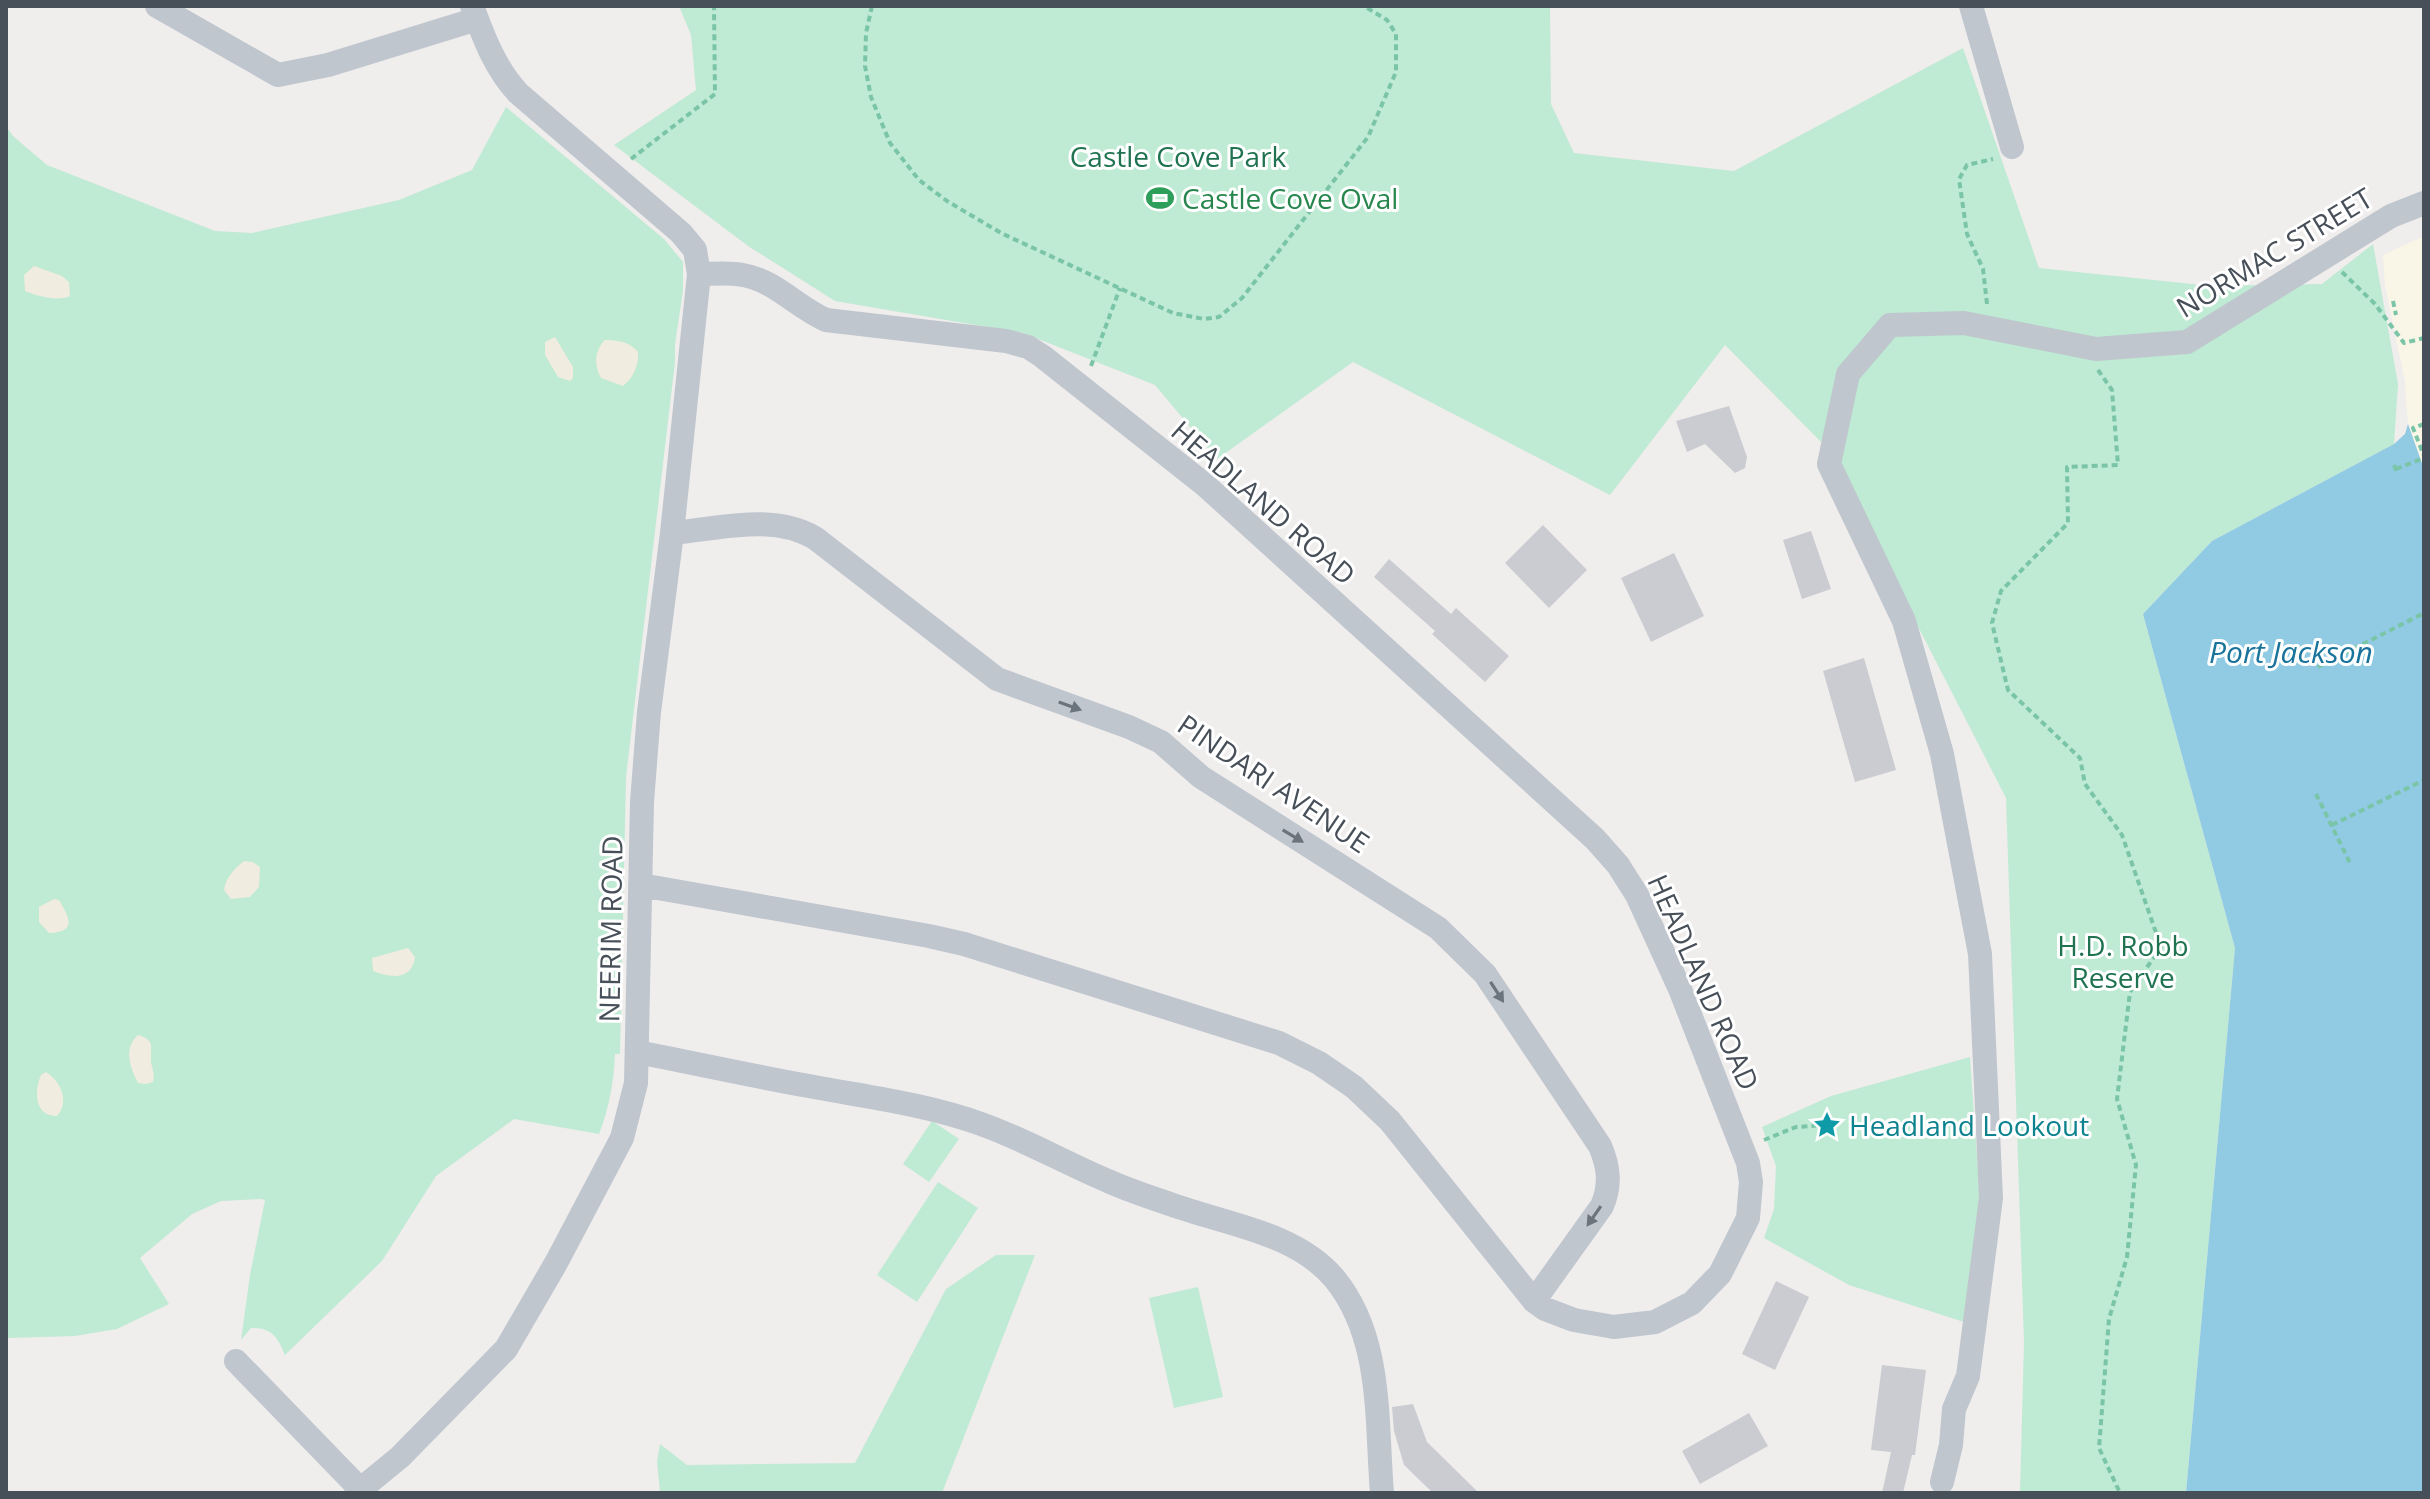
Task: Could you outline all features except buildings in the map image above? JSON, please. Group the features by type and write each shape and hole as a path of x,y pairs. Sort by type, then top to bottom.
{"street":[{"path":"157,6 278,75 303,72 342,61 474,13 504,77 518,93 681,233 695,250 699,274"},
{"path":"1971,6 2012,147"},
{"name":"NORMAC STREET","path":"1942,1482 1951,1445 1954,1409 1968,1376 1991,1198 1980,954 1942,754 1904,621 1829,464 1848,374 1890,325 1964,323 2096,349 2187,342 2391,216 2424,203"},
{"name":"HEADLAND ROAD","path":"641,885 964,944 1279,1043 1319,1063 1354,1087 1390,1121 1534,1301 1574,1320 1614,1327 1655,1322 1692,1303 1720,1274 1748,1218 1751,1182 1743,1148 1680,989 1637,895 1618,865 1595,839 1205,485 1028,347 1006,341 835,322 811,313 754,278 742,274 699,274"},
{"name":"NEERIM ROAD","path":"358,1491 400,1457 506,1349 527,1316 622,1138 636,1083 642,802 649,712 672,533 699,274"},
{"name":"PINDARI AVENUE","path":"672,533 759,524 781,524 799,529 815,538 997,679 1129,727 1161,742 1201,777 1430,922 1458,945 1485,974 1600,1146 1606,1161 1608,1193 1602,1206 1534,1301"},
{"path":"637,1052 888,1100 980,1123 1110,1183 1196,1214 1246,1227 1295,1248 1333,1277 1352,1306 1367,1342 1373,1367 1382,1493"},
{"path":"236,1361 358,1491"}],"path":[{"path":"628,161 715,94 714,6"},
{"path":"872,6 865,44 865,66 871,97 890,143 919,180 947,201 1001,233 1173,313 1204,319 1219,317 1242,298 1368,137 1396,72 1396,34 1387,20 1364,6"},
{"path":"1993,314 1987,307 1983,269 1967,234 1959,179 1967,165 1994,159 2012,147"},
{"path":"2327,256 2375,304 2404,343 2424,338"},
{"path":"1079,385 1089,370 1121,288"},
{"path":"2393,301 2396,315"},
{"path":"2096,349 2094,365 2112,390 2118,465 2067,467 2068,523 2001,591 1992,623 2008,690 2080,758 2085,784 2122,835 2161,947 2130,992 2117,1099 2136,1165 2127,1257 2109,1319 2099,1448 2120,1493"},
{"path":"2396,469 2424,457 2413,428 2424,424"},
{"path":"2318,667 2424,613"},
{"path":"2332,825 2424,780"},
{"path":"2316,794 2350,863"},
{"path":"1743,1148 1796,1127 1827,1125"}],"shaded area":[{"path":"2424,236 2424,469 2408,424 2405,381 2385,285 2383,255"}],"green space":[{"path":"679,6 1550,6 1551,104 1574,153 1734,171 1963,48 2039,268 2211,286 2322,284 2373,244 2398,384 2394,444 2212,541 2143,614 2235,948 2186,1493 2020,1493 2024,1342 2006,798 1826,447 1725,345 1610,495 1353,362 1217,459 1155,385 1023,333 835,301 748,246 614,145 696,90 691,35"},
{"path":"506,107 664,239 683,262 683,291 626,777 620,1054 615,1054 606,1115 599,1134 514,1119 436,1176 382,1261 285,1355 276,1338 264,1329 251,1328 241,1340 265,1200 261,1199 221,1201 192,1214 140,1258 169,1304 117,1329 75,1336 6,1338 6,126 13,136 47,165 215,231 252,233 399,200 472,170"},
{"path":"1970,1057 1980,1200 1964,1322 1849,1285 1764,1238 1774,1209 1776,1166 1762,1127 1831,1096"},
{"path":"932,1121 959,1139 929,1182 903,1164"},
{"path":"938,1182 978,1208 917,1302 877,1275"},
{"path":"996,1255 1035,1255 942,1493 660,1493 657,1461 660,1444 687,1465 855,1463 946,1289"},
{"path":"1198,1287 1223,1397 1174,1408 1149,1298"}],"sand":[{"path":"34,266 62,276 69,282 70,296 53,298 25,291 24,275"},
{"path":"555,337 573,367 570,381 558,377 545,355 545,342"},
{"path":"605,340 623,342 638,352 635,371 623,386 601,378 599,373 597,354"},
{"path":"244,861 260,867 259,887 250,897 231,899 224,890 225,885"},
{"path":"54,899 59,900 69,922 64,930 49,933 39,922 39,907"},
{"path":"408,948 415,957 405,974 393,976 373,971 372,958"},
{"path":"138,1035 151,1045 154,1079 146,1084 138,1083 129,1058 133,1040"},
{"path":"46,1072 62,1092 63,1104 57,1116 44,1112 38,1102 39,1081"}],"water":[{"name":"Port Jackson","path":"2408,424 2424,469 2424,1493 2186,1493 2235,948 2143,614 2212,541 2394,444 2405,434"}],"place":[{"name":"Castle Cove Oval","path":"1160,198"},
{"name":"Headland Lookout","path":"1827,1125"}],"park label":[{"name":"Castle Cove Park","path":"1178,156"},
{"name":"H.D. Robb Reserve","path":"2123,961"}]}
